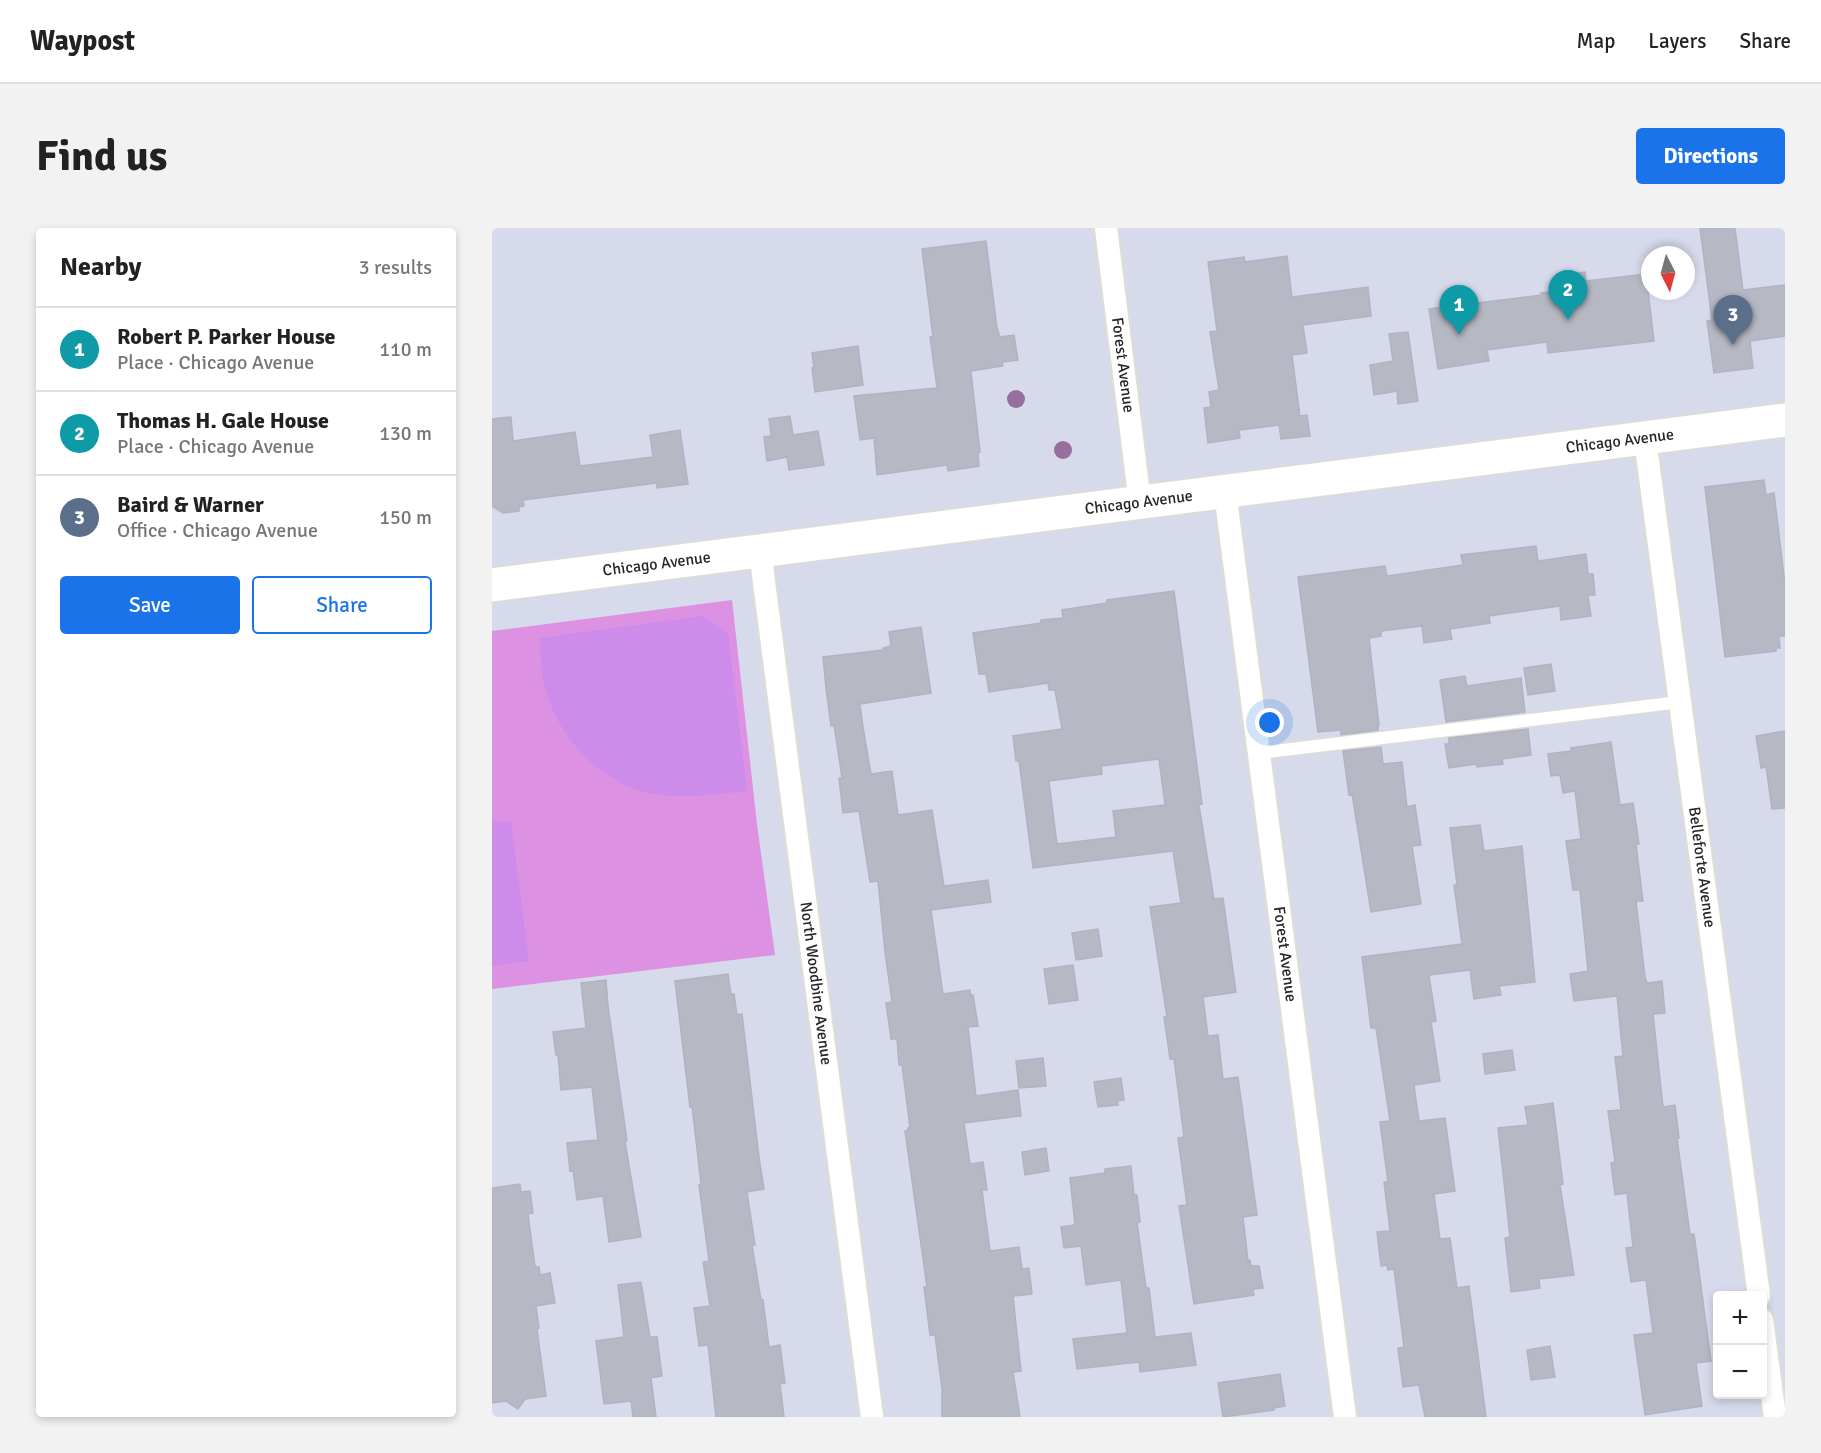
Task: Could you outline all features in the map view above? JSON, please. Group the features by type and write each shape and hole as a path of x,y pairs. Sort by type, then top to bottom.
{"main road":[{"name":"Chicago Avenue","path":"492,585 1785,420"}],"street":[{"name":"Forest Avenue","path":"1106,228 1140,503"},
{"name":"Belleforte Avenue","path":"1645,439 1758,1291"},
{"name":"Forest Avenue","path":"1225,492 1346,1417"},
{"name":"North Woodbine Avenue","path":"760,550 872,1417"},
{"path":"1765,1345 1775,1417"}],"lane":[{"path":"1259,753 1680,702"}],"shaded area":[{"path":"732,600 757,824 775,955 492,989 492,631"},
{"path":"703,616 728,634 747,791 675,796 646,793 631,788 603,772 591,762 569,738 560,724 543,680 539,638"},
{"path":"511,821 529,961 492,966 492,823"}],"building":[{"path":"1700,228 1735,228 1743,290 1785,285 1785,336 1750,341 1753,368 1714,373 1707,321 1712,320"},
{"path":"986,241 997,328 1000,337 1014,335 1018,360 1002,362 1003,366 971,371 980,452 978,453 979,466 948,471 947,465 877,475 874,438 860,440 854,396 937,388 922,249"},
{"path":"1287,256 1292,297 1368,287 1371,316 1303,325 1307,353 1292,355 1300,416 1307,415 1310,436 1281,439 1279,425 1239,430 1240,438 1208,443 1204,408 1211,407 1209,392 1219,390 1210,332 1217,331 1208,262 1244,257 1245,262"},
{"path":"1585,272 1586,281 1641,275 1641,300 1649,300 1654,341 1548,353 1547,342 1487,350 1489,361 1438,369 1429,309 1560,291 1558,276"},
{"path":"1408,332 1418,401 1398,404 1397,391 1374,395 1370,365 1393,361 1389,334"},
{"path":"858,346 863,385 815,392 812,353"},
{"path":"790,416 793,435 818,431 824,465 789,470 787,457 767,461 764,437 771,436 769,419"},
{"path":"511,417 513,441 575,432 580,466 653,457 650,435 680,430 688,484 657,488 657,483 523,500 524,506 519,507 519,511 503,513 492,506 492,419"},
{"path":"1764,480 1766,495 1774,493 1785,585 1785,636 1779,636 1780,648 1776,648 1776,651 1725,657 1705,487"},
{"path":"1536,546 1538,561 1586,554 1588,574 1593,574 1595,595 1588,595 1591,616 1561,620 1560,606 1489,616 1490,623 1450,629 1452,639 1424,643 1422,626 1381,631 1381,636 1369,638 1378,730 1341,735 1341,730 1318,732 1298,577 1385,566 1387,576 1463,565 1461,555"},
{"path":"1174,591 1202,804 1199,805 1214,899 1223,898 1236,992 1203,997 1208,1036 1218,1035 1223,1079 1238,1077 1257,1215 1243,1217 1248,1261 1250,1260 1251,1266 1259,1266 1263,1288 1253,1289 1254,1295 1194,1304 1179,1206 1187,1205 1178,1138 1184,1137 1174,1059 1170,1059 1164,1017 1167,1017 1150,907 1181,903 1173,851 1033,868 1019,761 1016,761 1013,736 1062,729 1055,690 1049,690 1048,683 989,692 986,674 979,674 973,633 1063,618 1062,610 1107,603 1107,600","holes":["1159,759 1165,805 1113,811 1116,837 1057,844 1049,781 1102,774 1101,766"]},
{"path":"921,627 931,693 860,704 871,774 892,771 898,815 932,810 944,886 988,880 991,902 931,910 943,994 970,990 971,996 973,995 978,1026 968,1027 976,1096 1018,1090 1021,1116 964,1123 970,1164 983,1162 987,1190 982,1190 990,1251 1019,1247 1022,1269 1029,1268 1032,1294 1013,1296 1021,1371 1013,1372 1020,1417 942,1417 942,1389 935,1335 930,1335 924,1287 927,1287 905,1131 910,1128 902,1065 899,1065 897,1039 891,1039 886,1003 892,1002 878,881 870,882 859,811 843,813 839,778 842,778 826,688 823,657 883,650 891,646 889,632"},
{"path":"1551,664 1555,691 1528,695 1524,668"},
{"path":"1465,676 1467,686 1521,678 1525,712 1446,722 1440,680"},
{"path":"1528,729 1531,755 1502,759 1503,764 1477,767 1476,764 1449,768 1445,744 1449,744 1449,738"},
{"path":"1785,731 1785,808 1772,809 1766,767 1761,768 1756,736"},
{"path":"1611,742 1620,805 1633,803 1639,844 1636,844 1643,901 1636,901 1645,977 1647,983 1662,981 1665,1013 1653,1014 1663,1107 1675,1105 1679,1138 1677,1138 1690,1234 1694,1234 1711,1361 1696,1363 1702,1406 1645,1415 1634,1335 1653,1333 1646,1280 1631,1282 1626,1248 1633,1247 1627,1193 1615,1195 1611,1163 1615,1162 1608,1111 1621,1110 1615,1057 1623,1056 1617,996 1574,1001 1570,974 1588,971 1580,890 1573,890 1566,841 1581,839 1575,791 1563,793 1560,775 1551,776 1548,754"},
{"path":"1381,747 1383,764 1402,762 1407,807 1415,805 1421,845 1412,846 1421,904 1371,912 1343,751"},
{"path":"1480,825 1484,851 1522,846 1535,982 1499,986 1501,995 1474,999 1470,970 1429,975 1436,1021 1431,1022 1440,1081 1414,1085 1419,1121 1445,1118 1455,1191 1434,1194 1440,1239 1450,1238 1457,1288 1469,1286 1486,1417 1425,1417 1419,1385 1403,1387 1398,1348 1404,1347 1394,1269 1388,1270 1387,1265 1381,1266 1377,1232 1390,1231 1384,1182 1388,1182 1380,1122 1390,1121 1376,1028 1371,1028 1362,957 1462,944 1454,885 1457,885 1450,828"},
{"path":"1098,929 1102,956 1076,960 1072,933"},
{"path":"1073,965 1078,1000 1049,1004 1044,969"},
{"path":"728,974 737,1015 742,1014 764,1189 747,1192 755,1245 752,1245 761,1300 763,1300 769,1347 780,1345 785,1383 780,1384 784,1417 716,1417 708,1345 699,1346 694,1308 710,1306 703,1262 709,1261 692,1106 690,1107 675,981"},
{"path":"606,980 627,1141 625,1141 641,1237 609,1242 603,1196 577,1200 573,1170 570,1171 567,1143 598,1140 592,1087 561,1090 558,1055 556,1055 553,1032 586,1028 581,983"},
{"path":"1512,1050 1515,1070 1485,1074 1483,1054"},
{"path":"1043,1058 1046,1086 1019,1088 1016,1061"},
{"path":"1121,1078 1124,1100 1117,1101 1118,1105 1098,1107 1094,1082"},
{"path":"1553,1103 1563,1184 1560,1185 1574,1275 1539,1279 1540,1288 1511,1292 1505,1238 1510,1237 1498,1128 1528,1125 1525,1107"},
{"path":"1046,1148 1049,1171 1025,1175 1022,1152"},
{"path":"1131,1166 1134,1195 1137,1195 1140,1222 1137,1222 1146,1288 1149,1288 1155,1337 1191,1333 1196,1365 1140,1372 1139,1362 1077,1369 1073,1339 1127,1333 1121,1280 1086,1285 1081,1246 1064,1248 1061,1227 1075,1225 1070,1178 1105,1173 1105,1169"},
{"path":"520,1184 521,1192 530,1191 533,1213 528,1214 535,1267 539,1267 540,1275 550,1273 555,1303 536,1306 546,1396 525,1399 518,1409 506,1401 492,1403 492,1188"},
{"path":"641,1282 650,1337 657,1337 662,1376 651,1378 656,1417 633,1417 631,1401 604,1404 596,1341 624,1337 618,1285"},
{"path":"1550,1346 1555,1377 1531,1380 1527,1350"},
{"path":"1280,1374 1285,1406 1274,1408 1274,1410 1223,1417 1218,1383"}],"place":[{"name":"Thomas H. Gale House","path":"1568,320"},
{"name":"Robert P. Parker House","path":"1459,335"},
{"name":"Baird & Warner","path":"1733,345"}]}
